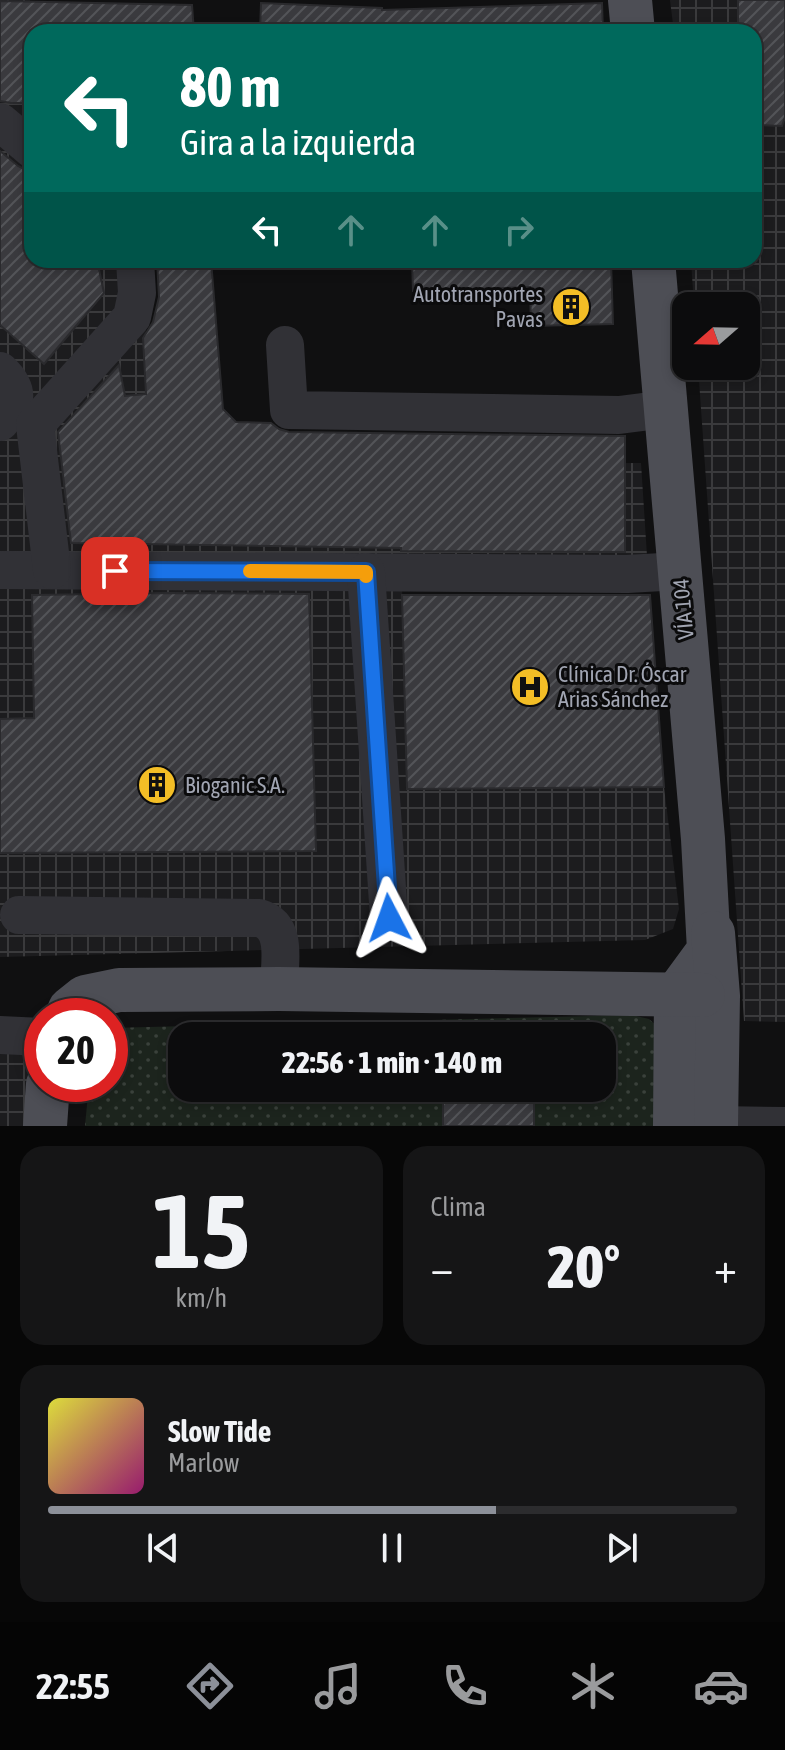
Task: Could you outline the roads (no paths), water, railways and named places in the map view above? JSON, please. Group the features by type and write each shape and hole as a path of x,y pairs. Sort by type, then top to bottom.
{"main road":[{"path":"630,0 632,24"},
{"path":"648,0 650,24"},
{"name":"VÍA 104","path":"654,268 703,839 709,950 675,1126"},
{"name":"VÍA 104","path":"666,268 701,995 716,1126"},
{"path":"84,998 119,990 279,989 701,995"},
{"path":"45,1126 47,1102"}],"street":[{"path":"0,122 24,142"},
{"path":"15,419 132,317 137,293 135,268"},
{"path":"285,345 289,410 619,415 666,409"},
{"path":"0,371 13,383 15,419 52,570"},
{"path":"0,570 627,574 680,571"},
{"path":"366,572 389,918"},
{"path":"19,915 259,918 270,921 279,935 279,989"},
{"path":"0,1035 24,1036"},
{"path":"716,1126 785,1126"}],"place":[{"name":"Autotransportes Pavas","path":"571,307"},
{"name":"Clínica Dr. Óscar Arias Sánchez","path":"530,687"},
{"name":"Bioganic S.A.","path":"157,785"}]}
